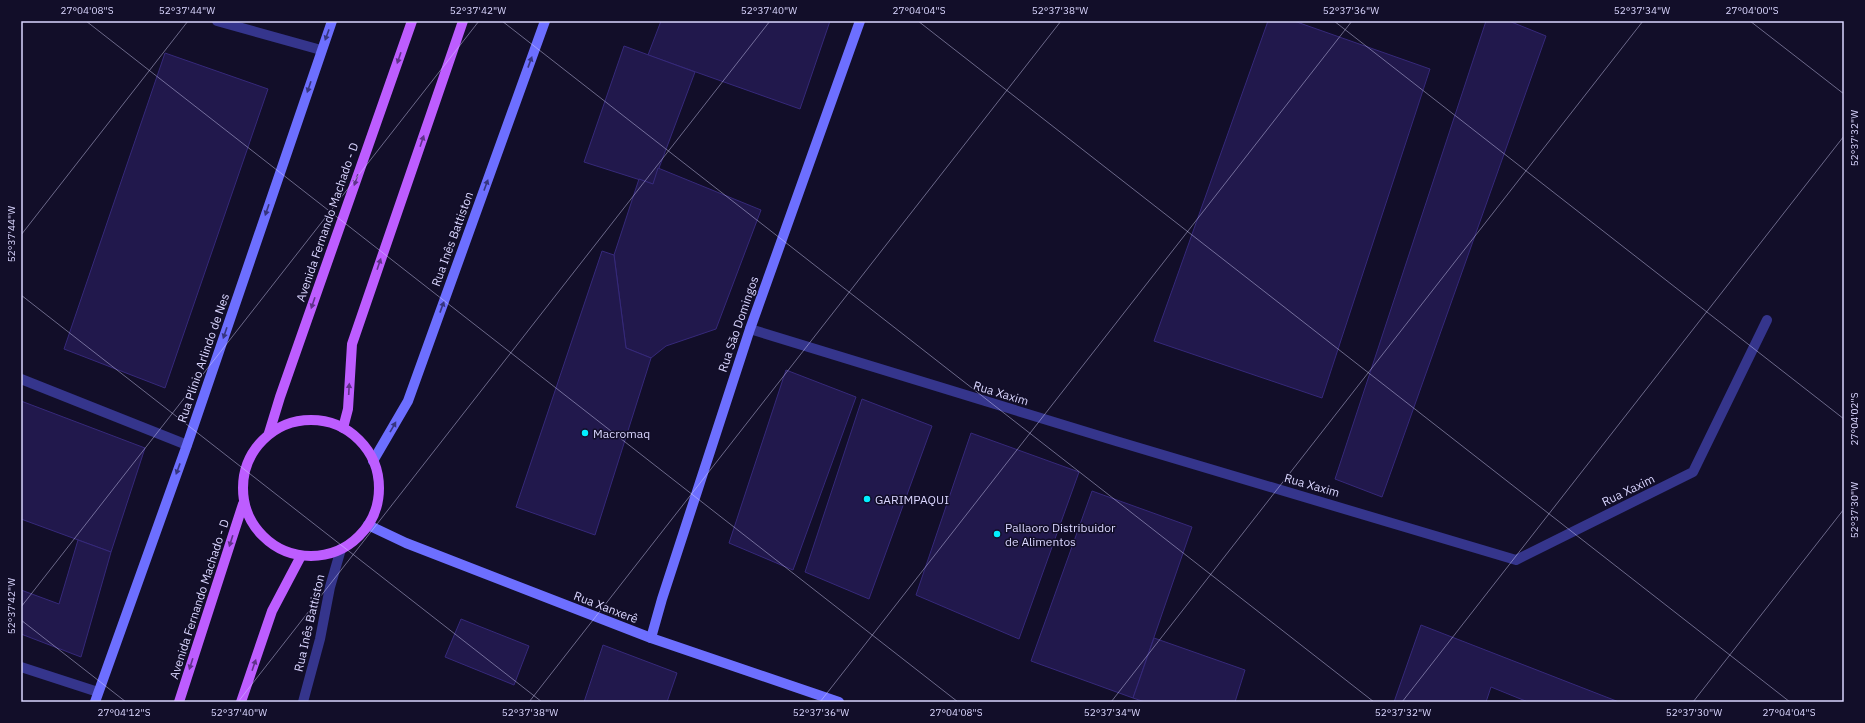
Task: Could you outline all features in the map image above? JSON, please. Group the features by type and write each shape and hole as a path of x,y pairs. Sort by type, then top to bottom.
{"main road":[{"name":"Rua Plínio Arlindo de Nes","path":"95,702 187,445 332,21"},
{"name":"Avenida Fernando Machado - D","path":"269,433 280,397 412,21"},
{"path":"343,428 348,409 352,344 463,21"},
{"name":"Rua Inês Battiston","path":"373,461 408,401 544,21"},
{"name":"Rua São Domingos","path":"651,638 662,599 750,329 860,21"},
{"path":"305,419 331,423 343,428 361,442 373,461 379,482 377,504 368,525 357,539 342,550 322,556 301,556 281,550 264,539 251,523 244,504 246,464 255,448 269,433 280,426 305,419"},
{"name":"Avenida Fernando Machado - D","path":"178,702 244,504"},
{"name":"Rua Xanxerê","path":"368,525 406,543 651,638 839,702"},
{"path":"241,702 272,611 301,556"}],"street":[{"path":"217,21 321,50"},
{"name":"Rua Xaxim","path":"750,329 1108,439 1516,560 1693,472 1767,320"},
{"path":"21,379 187,445"},
{"name":"Rua Inês Battiston","path":"303,702 320,640 330,587 342,550"},
{"path":"21,667 98,692"}],"building":[{"path":"661,21 830,21 800,109 648,55"},
{"path":"1268,21 1294,21 1430,69 1322,398 1154,341"},
{"path":"1486,21 1509,21 1546,36 1382,497 1335,479"},
{"path":"624,46 695,72 653,184 584,162"},
{"path":"165,53 268,89 165,388 64,349"},
{"path":"658,168 761,210 716,329 666,346 651,358 626,348 614,255 639,179 653,184"},
{"name":"Macromaq","path":"602,251 614,255 626,348 651,358 595,535 516,507"},
{"path":"786,370 856,397 793,570 729,543"},
{"name":"GARIMPAQUI","path":"862,399 932,426 869,599 805,572"},
{"path":"21,401 145,448 111,552 21,519"},
{"name":"Pallaoro Distribuidor de Alimentos","path":"971,433 1079,472 1019,639 916,595"},
{"path":"1092,491 1192,527 1133,698 1031,661"},
{"path":"78,540 111,552 81,657 21,634 21,590 59,604"},
{"path":"461,619 529,646 514,685 445,657"},
{"path":"1421,625 1619,702 1528,702 1491,687 1486,702 1394,702"},
{"path":"1154,638 1245,670 1235,702 1145,702 1133,698"},
{"path":"603,645 677,673 667,702 584,702"}],"place":[{"name":"Macromaq","path":"585,433"},
{"name":"GARIMPAQUI","path":"867,499"},
{"name":"Pallaoro Distribuidor de Alimentos","path":"997,534"}]}
